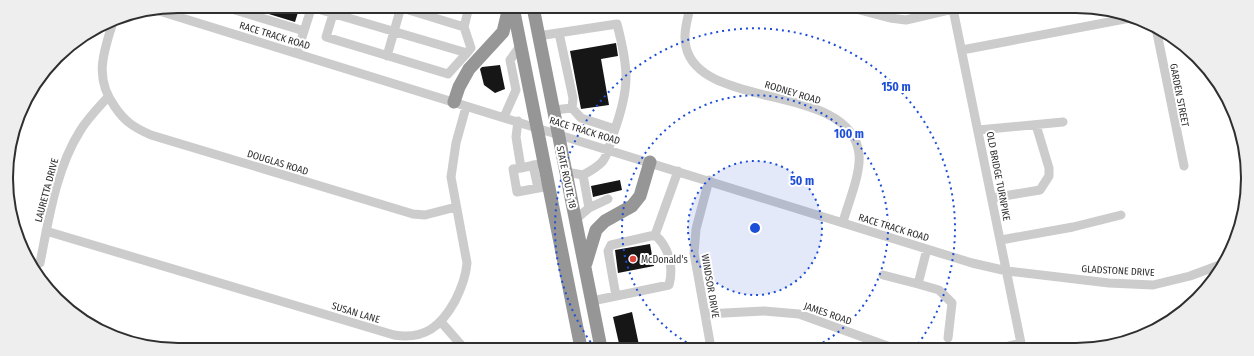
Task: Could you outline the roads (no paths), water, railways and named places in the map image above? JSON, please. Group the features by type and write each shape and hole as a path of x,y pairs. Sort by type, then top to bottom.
{"highway":[{"path":"460,104 459,86 469,69 503,32 508,13"},
{"name":"STATE ROUTE 18","path":"514,13 537,127 538,164 579,343"},
{"name":"STATE ROUTE 18","path":"534,13 586,265 600,343"},
{"path":"586,265 596,230 605,221 632,206 640,196 650,162"}],"street":[{"name":"RACE TRACK ROAD","path":"179,13 297,53 460,104 558,133 972,263 1007,271"},
{"path":"245,13 304,31"},
{"path":"297,53 310,13"},
{"path":"330,13 467,53"},
{"path":"387,56 399,13"},
{"path":"421,13 464,26"},
{"path":"333,14 326,37 448,74 471,48 464,26 467,13"},
{"name":"RODNEY ROAD","path":"689,13 685,36 686,47 696,65 703,72 720,81 831,115 847,127 857,145 859,165 843,222"},
{"path":"871,13 906,20 936,13"},
{"name":"OLD BRIDGE TURNPIKE","path":"954,13 1021,343"},
{"path":"962,50 1121,20"},
{"path":"538,36 617,24 626,56 627,81 624,105 603,162 583,175 566,172"},
{"path":"108,97 102,77 102,63 112,27"},
{"path":"559,33 573,98 572,108 581,118 615,129"},
{"name":"GARDEN STREET","path":"1157,35 1184,166"},
{"path":"504,117 516,90 510,60 521,45"},
{"path":"516,90 531,97"},
{"name":"DOUGLAS ROAD","path":"108,97 127,123 151,135 413,214 425,215 456,207"},
{"name":"LAURETTA DRIVE","path":"40,263 56,188 66,157 80,132 108,97"},
{"name":"SUSAN LANE","path":"46,231 394,335 406,337 425,332 441,322 458,295 466,274 467,263 450,177 460,104"},
{"path":"554,110 572,108"},
{"path":"518,121 516,137 521,168"},
{"path":"978,130 1063,122"},
{"path":"992,198 1040,190 1049,176 1048,162 1036,125"},
{"path":"538,164 513,169 517,192 543,187"},
{"path":"655,235 678,171"},
{"path":"583,175 589,208"},
{"name":"WINDSOR DRIVE","path":"709,180 696,229 694,253 711,343"},
{"path":"576,219 589,208 608,199"},
{"path":"1001,240 1073,227 1121,215"},
{"path":"592,301 669,285 671,277 669,257 664,242 655,235"},
{"path":"616,296 608,251 611,246 655,235"},
{"path":"918,284 927,249"},
{"name":"GLADSTONE DRIVE","path":"1007,271 1109,283 1154,285 1190,276 1215,267"},
{"path":"883,275 939,290 952,303 948,338"},
{"name":"JAMES ROAD","path":"705,314 764,311 799,314 879,343"},
{"path":"441,322 459,343"}],"place":[{"name":"McDonald's","path":"633,259"}]}
